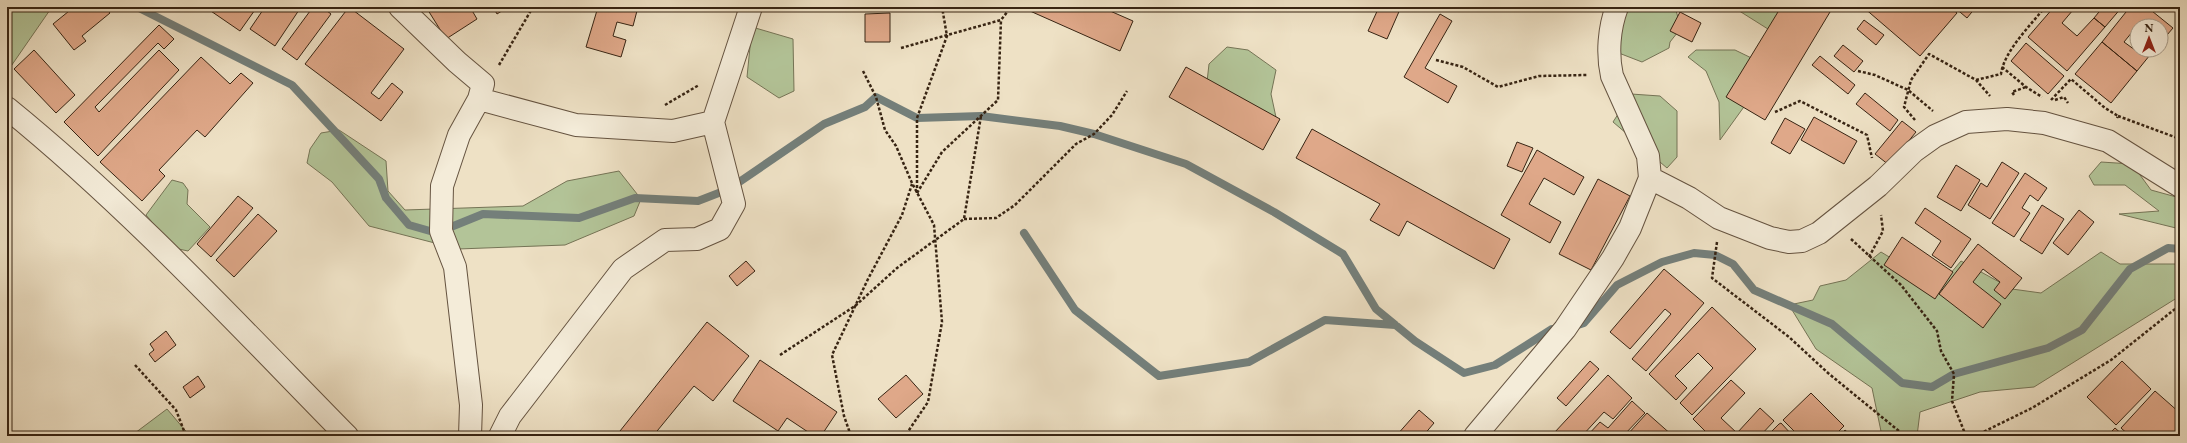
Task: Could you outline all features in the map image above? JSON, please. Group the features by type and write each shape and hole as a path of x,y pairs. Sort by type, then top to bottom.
{"street":[{"path":"400,7 457,62 481,91 576,125 673,131 713,122"},
{"path":"500,436 510,416 623,269 665,240 697,239 720,230 734,204 713,122 751,7"},
{"path":"1477,435 1565,329 1604,271 1630,228 1650,178 1648,156 1612,76 1609,63 1613,18 1617,7"},
{"path":"470,436 471,405 455,267 441,231 441,209 442,186 448,163 459,135 481,91"},
{"path":"7,108 53,145 144,230 347,436"},
{"path":"1650,178 1689,198 1719,218 1770,238 1789,242 1802,241 1819,233 1870,192 1914,151 1951,127 1966,122 2007,119 2044,123 2108,141 2180,186"}],"path":[{"path":"481,91 497,68 533,7"},
{"path":"917,193 942,152 998,100 1001,20 1011,7"},
{"path":"1976,80 2001,74 2002,67 2016,43 2045,7"},
{"path":"917,193 917,118 947,36 944,8"},
{"path":"901,48 1001,20"},
{"path":"1914,151 1923,129 1904,108 1911,80 1929,54 1976,80 2007,119"},
{"path":"1436,60 1463,67 1498,87 1539,76 1612,76"},
{"path":"664,105 685,95 733,62"},
{"path":"863,71 876,97 884,130 896,146 912,183 934,225 936,240 942,322 928,402 907,433 902,436"},
{"path":"1858,71 1875,75 1908,90 1951,127"},
{"path":"2050,102 2071,78 2105,108 2118,116 2180,139"},
{"path":"780,355 855,306 897,268 964,219 996,218 1015,205 1076,144 1094,134 1112,114 1127,91"},
{"path":"1775,112 1800,101 1866,135 1870,192 1880,209 1883,231 1869,257"},
{"path":"964,219 981,116"},
{"path":"2108,141 2118,116"},
{"path":"851,436 844,416 832,355 868,279 902,215 912,183"},
{"path":"1719,218 1712,278 1789,337 1828,373 1905,436"},
{"path":"1833,222 1869,257 1901,285 1937,331 1941,351 1954,374 1952,401 1966,436"},
{"path":"1975,436 2032,408 2111,360 2180,305"},
{"path":"135,365 176,410 186,436"}],"green space":[{"path":"7,7 52,7 7,72"},
{"path":"1612,7 1675,7 1681,28 1670,42 1669,48 1642,62 1611,50"},
{"path":"1733,7 1809,7 1787,41"},
{"path":"752,27 793,39 794,91 779,98 747,77"},
{"path":"1227,47 1248,50 1276,70 1271,94 1277,122 1207,82 1209,64"},
{"path":"1696,50 1735,50 1772,68 1720,140 1719,102 1706,71 1688,57"},
{"path":"1631,94 1660,96 1677,111 1677,157 1667,168 1613,122"},
{"path":"339,130 386,161 388,191 405,210 523,206 567,181 619,171 641,199 634,216 565,245 458,249 369,226 332,182 307,163 310,149 321,133"},
{"path":"2101,162 2132,164 2151,190 2180,198 2180,229 2119,214 2159,211 2125,185 2094,185 2089,176"},
{"path":"172,180 183,183 188,190 187,204 210,227 188,251 174,248 146,215"},
{"path":"1881,252 1939,287 1961,261 2012,289 2041,293 2101,252 2120,264 2180,264 2180,296 2034,387 1980,392 1920,412 1917,436 1882,436 1872,388 1816,349 1789,305 1813,300 1820,286 1846,280"},
{"path":"167,409 190,436 131,436"}],"building":[{"path":"74,7 105,7 110,13 82,36 86,41 74,50 53,24"},
{"path":"205,7 257,7 240,31"},
{"path":"265,7 301,7 275,46 250,29"},
{"path":"313,7 322,7 331,14 297,60 282,49"},
{"path":"349,7 404,49 371,93 379,99 392,83 403,92 381,121 305,64"},
{"path":"426,7 470,7 477,19 446,39"},
{"path":"493,7 508,7 497,14"},
{"path":"598,7 638,7 633,26 617,22 613,36 626,40 621,57 586,47"},
{"path":"1032,7 1101,7 1133,21 1120,51 1030,11"},
{"path":"1379,7 1401,7 1387,39 1368,31"},
{"path":"1781,7 1833,7 1765,120 1726,97"},
{"path":"1863,7 1950,7 1957,13 1920,56"},
{"path":"1954,7 1976,7 1967,18"},
{"path":"2054,7 2070,7 2073,10 2062,23 2077,36 2094,18 2105,27 2067,71 2028,37"},
{"path":"2103,7 2122,7 2105,27 2094,18"},
{"path":"2130,7 2147,7 2161,18 2129,18 2129,36 2124,42 2129,46 2129,58 2148,58 2137,71 2102,42"},
{"path":"1680,12 1701,23 1692,42 1670,31"},
{"path":"890,13 890,42 865,42 865,14"},
{"path":"1440,14 1452,21 1425,68 1457,86 1448,103 1404,77"},
{"path":"1864,20 1884,35 1876,45 1857,29"},
{"path":"159,25 174,39 164,49 158,43 95,107 99,112 159,50 179,70 98,156 64,122"},
{"path":"2169,25 2173,28 2169,33"},
{"path":"2102,42 2137,71 2111,103 2075,74"},
{"path":"2026,43 2064,76 2048,94 2011,61"},
{"path":"1843,45 1863,61 1854,72 1834,56"},
{"path":"34,50 75,95 56,113 14,69"},
{"path":"1820,56 1855,85 1848,94 1812,65"},
{"path":"201,57 230,84 241,73 253,83 205,137 197,130 159,170 165,176 142,201 100,162"},
{"path":"1186,67 1280,119 1263,150 1169,97"},
{"path":"1865,93 1898,120 1890,131 1856,104"},
{"path":"1814,117 1857,141 1844,164 1801,140"},
{"path":"1785,118 1805,129 1790,154 1771,143"},
{"path":"1902,121 1916,132 1889,165 1875,154"},
{"path":"1312,129 1510,239 1494,269 1407,221 1399,236 1370,220 1380,204 1296,158"},
{"path":"1517,142 1533,148 1522,172 1507,166"},
{"path":"1537,150 1584,177 1574,195 1544,178 1529,204 1561,222 1550,243 1501,215"},
{"path":"2002,162 2019,173 1990,219 1968,205 1981,183 1987,187"},
{"path":"1956,165 1980,180 1961,211 1937,197"},
{"path":"2025,173 2047,188 2038,201 2030,195 2022,208 2030,213 2014,237 1992,223"},
{"path":"1598,179 1630,196 1591,270 1559,254"},
{"path":"238,196 253,208 211,257 197,244"},
{"path":"2042,205 2064,219 2042,254 2020,240"},
{"path":"1925,208 1971,239 1951,268 1932,255 1941,241 1915,223"},
{"path":"2079,210 2094,222 2068,255 2053,243"},
{"path":"258,214 277,231 234,277 216,260"},
{"path":"1902,237 1953,272 1935,299 1884,265"},
{"path":"1978,244 2022,278 2005,299 1994,290 2000,282 1983,269 1973,282 2001,304 1983,328 1939,294"},
{"path":"746,261 755,271 737,286 729,276"},
{"path":"1664,269 1704,303 1646,371 1632,359 1671,314 1665,309 1630,349 1610,332"},
{"path":"1712,307 1756,349 1692,415 1680,403 1713,368 1698,353 1675,376 1687,388 1676,400 1649,374"},
{"path":"707,322 749,356 713,401 694,386 653,436 616,436"},
{"path":"166,331 176,345 155,362 149,354 154,350 150,344"},
{"path":"760,360 837,412 821,436 814,436 787,418 778,431 733,401"},
{"path":"1590,361 1599,369 1566,406 1557,398"},
{"path":"2122,361 2151,389 2116,425 2087,397"},
{"path":"906,375 923,394 896,418 878,399"},
{"path":"1608,375 1632,398 1613,419 1604,412 1582,436 1557,436 1554,433"},
{"path":"198,376 205,387 190,398 183,387"},
{"path":"1731,380 1745,393 1721,418 1737,433 1760,408 1774,421 1760,436 1710,436 1693,419"},
{"path":"2155,391 2180,413 2180,436 2130,436 2121,428"},
{"path":"1811,393 1844,426 1834,436 1799,436 1783,420"},
{"path":"1632,401 1645,413 1623,436 1587,436 1600,422 1608,428"},
{"path":"1419,410 1434,423 1423,436 1396,436"},
{"path":"1647,413 1673,436 1627,435"},
{"path":"1781,423 1792,435 1767,436 1779,424"},
{"path":"2115,428 2124,436 2107,436"},
{"path":"1845,430 1852,436 1839,436"}],"waterway":[{"path":"137,7 292,85 379,179 386,198 409,225 430,231 441,231 483,214 579,218 635,198 698,201 729,189 824,124 865,107 876,97 917,118 981,116 1060,126 1094,134 1186,164 1274,212 1343,254 1376,309 1415,341 1464,373 1495,365 1552,329 1560,329"},
{"path":"1024,233 1075,310 1159,376 1249,362 1325,320 1395,325"},
{"path":"1572,327 1584,323 1617,285 1662,262 1694,253 1715,255 1733,264 1754,290 1832,324 1902,383 1932,387 1954,374 2048,348 2082,330 2130,269 2168,248 2180,249"}]}
